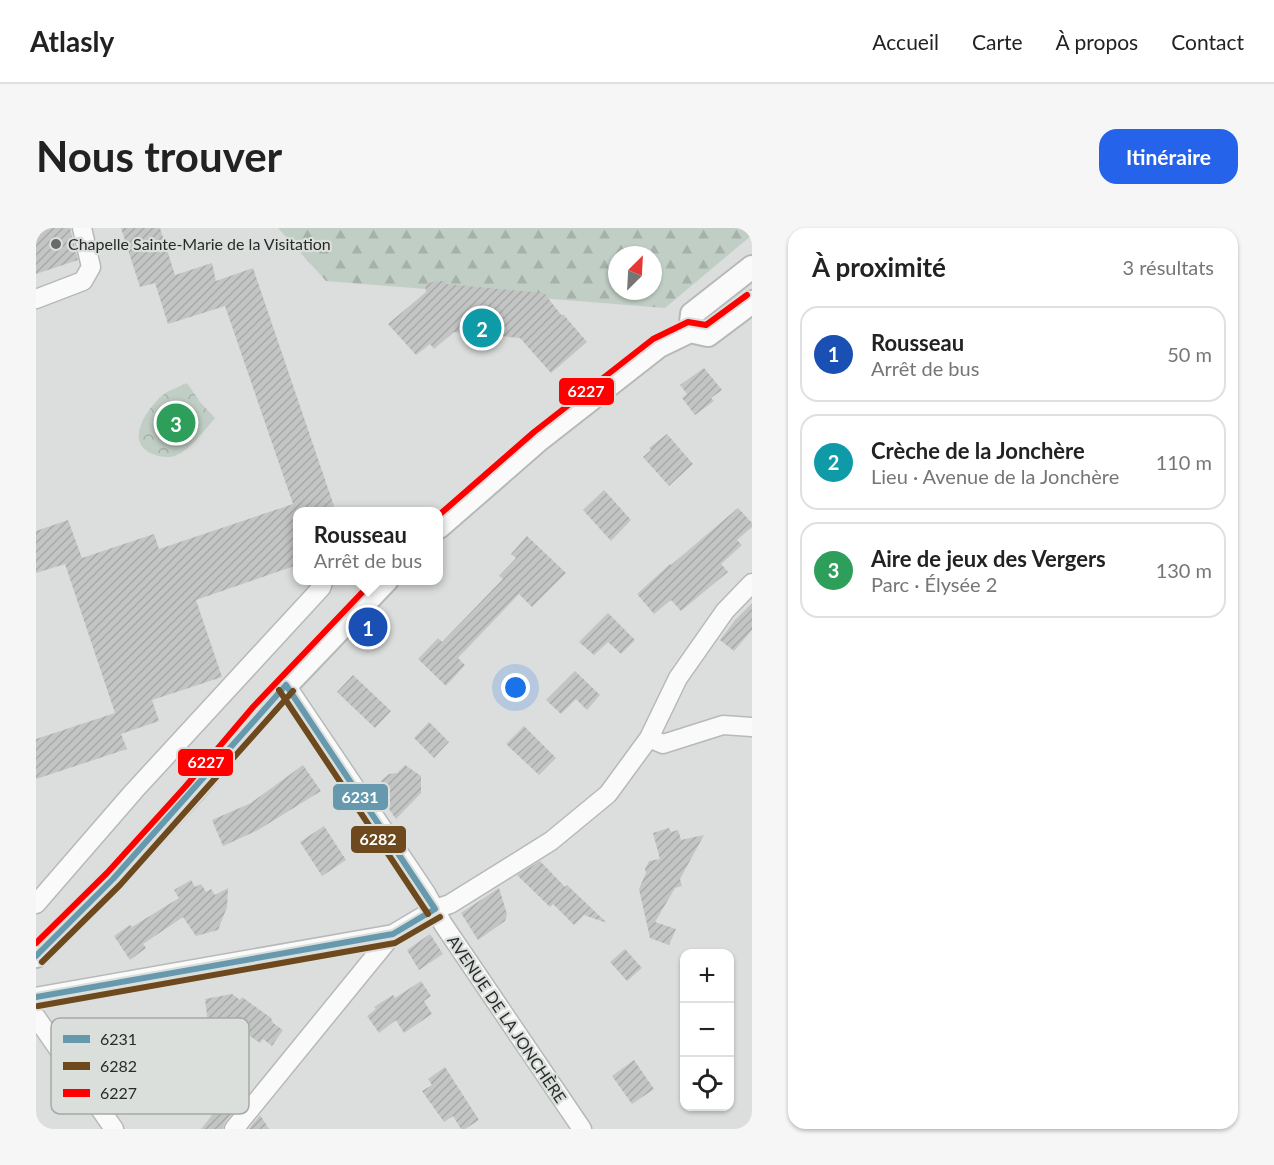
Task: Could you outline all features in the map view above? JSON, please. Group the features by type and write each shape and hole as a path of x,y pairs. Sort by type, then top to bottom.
{"street":[{"path":"36,299 83,281 91,267 82,228"},
{"path":"690,331 692,314 752,267"},
{"path":"443,523 549,432 659,346 690,331 708,335 752,302"},
{"path":"249,1111 393,934 435,909 450,904 552,841 608,794 649,738 678,678 725,611 752,583"},
{"path":"36,904 134,791 322,585"},
{"path":"36,956 121,870 286,685 382,585"},
{"name":"AVENUE DE LA JONCHÈRE","path":"286,685 443,924 582,1129"},
{"path":"649,738 663,744 723,725 752,728"},
{"path":"36,997 393,934"},
{"path":"36,1017 51,1039"},
{"path":"104,1114 114,1129"},
{"path":"234,1129 246,1114"}],"green space":[{"path":"278,228 752,228 752,235 665,308 326,281"},
{"path":"187,383 215,418 187,449 175,456 161,456 144,449 139,434 150,409 163,395"}],"building":[{"name":"Chapelle Sainte-Marie de la Visitation","path":"36,228 70,228 78,260 36,274"},
{"path":"121,228 160,228 175,275 212,263 216,281 253,268 334,506 293,507 293,566 196,600 222,677 152,700 159,721 121,734 127,749 36,779 36,739 115,713 65,564 36,573 36,531 68,520 82,558 154,534 159,549 293,504 225,306 168,324 155,283 140,287"},
{"path":"435,281 544,293 587,342 551,373 520,338 454,332 434,349 430,344 416,355 388,324 426,292 425,285"},
{"path":"704,368 722,390 711,398 714,401 695,415 682,398 687,394 680,385"},
{"path":"667,434 693,464 669,486 643,457 651,450 649,448"},
{"path":"604,490 631,520 611,541 583,510"},
{"path":"738,508 752,523 752,527 737,540 742,545 721,564 728,572 681,611 671,600 654,614 637,594"},
{"path":"527,536 566,573 532,607 519,594 458,658 465,665 446,686 418,659 438,638 442,642 503,579 499,576 516,558 511,554"},
{"path":"752,603 752,630 734,651 720,640"},
{"path":"608,613 635,640 621,654 608,642 594,655 579,642"},
{"path":"575,671 600,695 587,710 576,699 561,714 546,700"},
{"path":"353,675 391,711 375,728 337,692"},
{"path":"429,722 449,742 434,758 414,738"},
{"path":"524,726 556,758 539,775 506,744"},
{"path":"303,765 321,791 258,830 223,846 212,820 251,803"},
{"path":"405,765 421,776 421,793 396,819 378,793 382,788 381,781 389,774 397,773"},
{"path":"324,826 346,860 322,876 300,842"},
{"path":"669,828 671,832 678,830 681,840 704,835 680,879 682,886 675,888 655,922 676,929 669,945 650,938 639,889 649,861 660,859 653,833"},
{"path":"540,861 565,887 567,885 607,923 584,915 574,925 553,904 550,907 517,875"},
{"path":"191,880 195,887 201,884 206,892 211,889 215,895 228,888 227,907 218,930 196,936 183,917 143,944 146,948 130,960 114,936 179,898 174,890"},
{"path":"499,888 507,914 505,921 478,940 461,913"},
{"path":"430,934 443,954 419,970 407,950"},
{"path":"625,949 642,968 627,981 610,962"},
{"path":"421,981 431,996 424,1001 432,1014 404,1033 396,1020 379,1033 367,1016 376,1009 374,1007 393,995 395,998"},
{"path":"232,994 240,1000 242,997 271,1018 273,1023 283,1030 272,1046 263,1039 260,1043 249,1035 249,1018 207,1018 205,999"},
{"path":"634,1060 654,1089 632,1104 612,1076"},
{"path":"445,1067 479,1120 465,1129 461,1129 453,1116 444,1122 422,1091 432,1085 428,1079"},
{"path":"213,1114 232,1114 223,1129 201,1129"},
{"path":"260,1115 269,1129 249,1129"}],"transit line":[{"name":"6227","path":"443,512 534,432 653,339 688,322 706,325 747,295"},
{"name":"6227","path":"36,943 107,873 253,707 369,585"},
{"name":"6231","path":"286,685 435,909"},
{"name":"6231","path":"36,956 113,879 286,685"},
{"name":"6282","path":"279,690 428,914"},
{"name":"6282","path":"42,962 120,885 293,691"},
{"name":"6231","path":"36,997 393,934 435,909"},
{"name":"6282","path":"38,1006 395,943 440,917"}],"place":[{"name":"Chapelle Sainte-Marie de la Visitation","path":"56,244"},
{"name":"Crèche de la Jonchère","path":"482,328"},
{"name":"Aire de jeux des Vergers","path":"176,423"},
{"name":"Rousseau","path":"368,627"}]}
